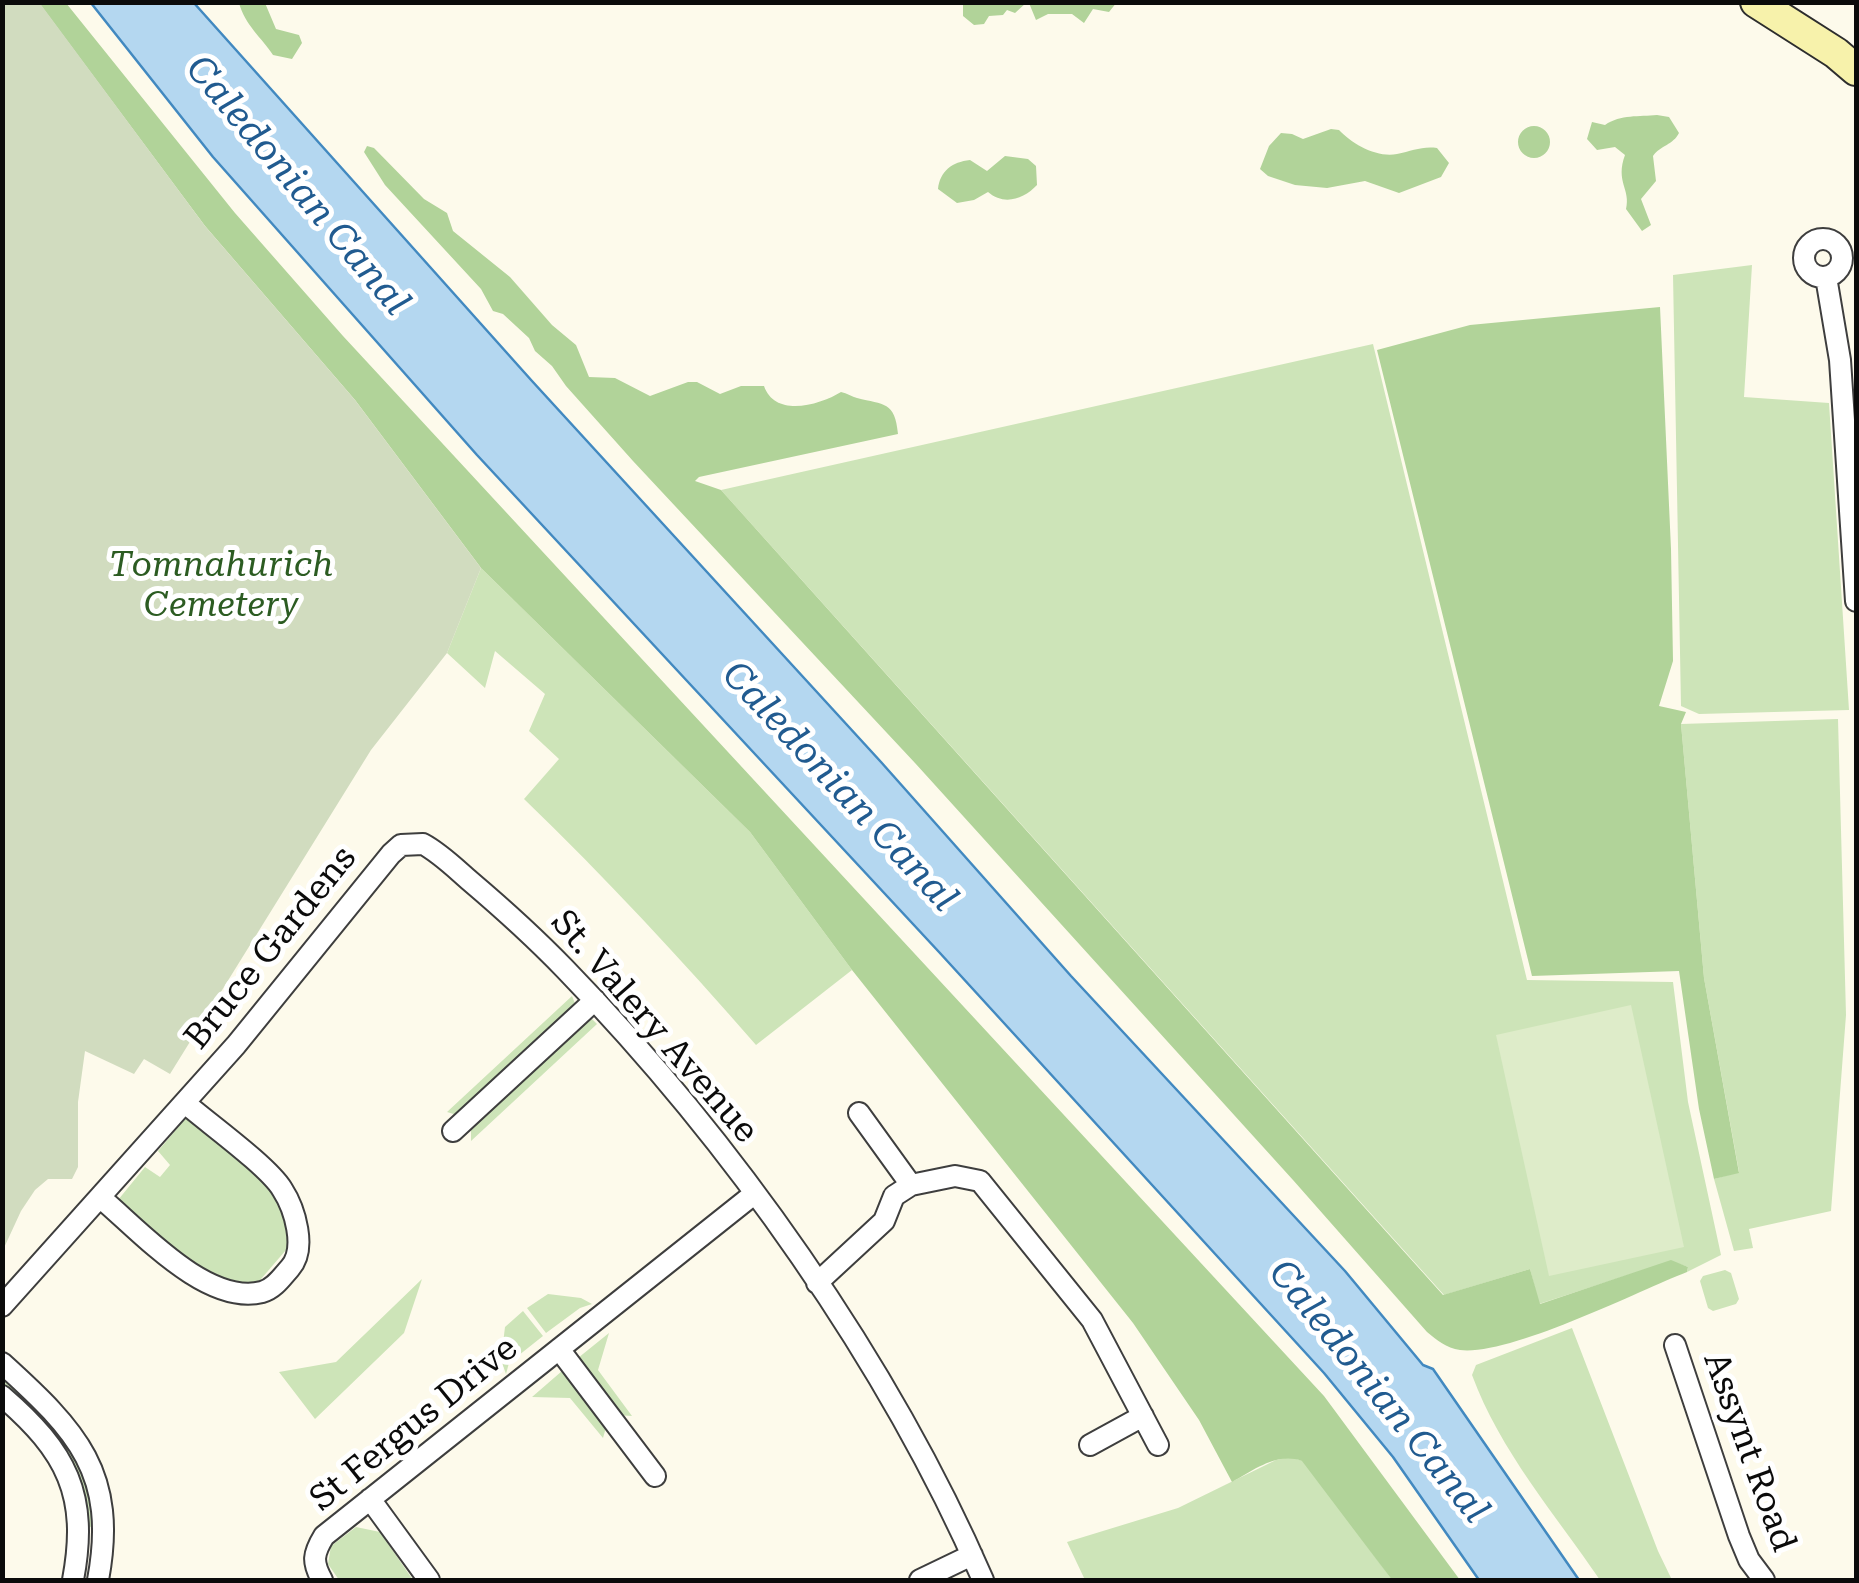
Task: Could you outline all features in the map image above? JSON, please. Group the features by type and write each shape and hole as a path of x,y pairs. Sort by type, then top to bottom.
{"street":[{"path":"1756,2 1856,70"},
{"path":"1826,277 1849,389 1856,600"},
{"name":"St. Valery Avenue","path":"413,842 432,849 524,927 595,1000 754,1194 818,1283 915,1440 983,1580"},
{"name":"Bruce Gardens","path":"2,1306 102,1199 236,1045 391,854 401,845 413,842"},
{"path":"452,1130 595,1000"},
{"name":"Bruce Gardens","path":"102,1199 188,1273 211,1286 262,1292 273,1287 295,1262 300,1254 298,1236 282,1190 184,1103"},
{"path":"859,1112 911,1184"},
{"path":"818,1283 884,1221 894,1196 911,1184 956,1176 980,1181 1092,1320 1158,1445"},
{"name":"St Fergus Drive","path":"322,1580 314,1566 314,1554 324,1536 754,1194"},
{"name":"Assynt Road","path":"1675,1345 1739,1536 1749,1560 1764,1580"},
{"name":"St Fergus Drive","path":"559,1349 654,1476"},
{"path":"2,1364 58,1415 86,1456 103,1507 105,1534 98,1580"},
{"path":"2,1396 46,1437 68,1473 80,1521 72,1580"},
{"path":"1090,1445 1144,1416"},
{"path":"370,1499 428,1580"},
{"path":"920,1580 972,1555"}],"green space":[{"name":"Tomnahurich Cemetery","path":"39,2 205,226 355,400 481,568 447,653 371,750 170,1074 144,1059 134,1074 85,1051 78,1102 78,1167 72,1179 48,1179 35,1190 3,1250 2,3"},
{"path":"963,2 1026,3 1015,13 1007,10 1003,15 989,16 984,24 974,25 963,16"},
{"path":"1117,2 1109,12 1093,9 1084,23 1072,14 1048,14 1036,20 1029,3"},
{"path":"39,3 66,3 235,213 343,336 1324,1396 1460,1580 1392,1580 1302,1461 1275,1461 1232,1482 1199,1420 1133,1323 852,970 750,832 481,568 355,400 205,226"},
{"path":"239,3 265,3 276,29 299,35 302,43 292,59 273,55 249,25"},
{"path":"1669,117 1679,133 1653,156 1656,181 1641,199 1651,225 1642,231 1626,209 1622,179 1625,155 1615,147 1597,150 1587,139 1592,122 1605,125 1624,118"},
{"path":"1534,126 1545,131 1550,142 1545,153 1534,158 1523,153 1518,142 1523,131"},
{"path":"1331,129 1381,154 1437,148 1449,163 1441,177 1399,193 1365,181 1327,188 1295,185 1268,176 1260,169 1269,146 1281,133 1303,139"},
{"path":"367,146 374,148 424,199 447,213 453,231 510,277 552,325 576,345 589,377 615,378 650,396 688,382 697,382 720,394 741,386 764,386 778,402 799,406 841,392 891,410 898,434 695,481 721,490 1443,1295 1530,1269 1540,1304 1671,1260 1688,1267 1687,1272 1573,1321 1509,1343 1460,1350 1446,1346 1427,1332 915,763 633,461 535,351 529,338 503,314 493,311 481,289 385,185 364,152"},
{"path":"1005,156 1028,159 1036,166 1037,185 1026,194 1007,200 988,192 957,203 938,189 941,177 952,165 970,160 987,171"},
{"path":"1752,265 1744,397 1829,403 1849,710 1699,714 1681,706 1673,275"},
{"path":"1660,307 1673,661 1659,706 1686,712 1681,724 1704,978 1739,1173 1714,1179 1699,1109 1679,971 1532,976 1377,350 1470,325"},
{"path":"1373,344 1527,980 1673,982 1688,1102 1721,1255 1687,1272 1688,1267 1671,1261 1539,1304 1530,1269 1444,1295 721,490"},
{"path":"481,568 750,832 852,970 756,1045 643,920 524,799 559,759 529,731 545,694 495,651 485,688 447,653"},
{"path":"1838,719 1846,1015 1831,1211 1749,1229 1753,1248 1734,1251 1714,1179 1739,1172 1704,978 1681,724"},
{"path":"572,996 576,1006 460,1116 447,1112"},
{"path":"1631,1005 1684,1247 1549,1276 1496,1035"},
{"path":"589,1016 597,1024 471,1141 471,1127"},
{"path":"185,1119 195,1122 269,1187 278,1200 292,1243 255,1286 195,1270 118,1200 145,1167 160,1177 170,1165 158,1151"},
{"path":"1725,1270 1731,1273 1739,1299 1736,1304 1713,1311 1708,1308 1700,1281 1703,1276"},
{"path":"422,1279 404,1333 315,1419 279,1372 336,1362"},
{"path":"548,1294 581,1298 592,1304 580,1308 546,1333 527,1308"},
{"path":"523,1311 543,1336 509,1363 506,1374 501,1360 505,1327"},
{"path":"1572,1328 1672,1580 1600,1580 1513,1456 1472,1375 1476,1365"},
{"path":"609,1333 598,1370 632,1416 617,1415 578,1358"},
{"path":"562,1371 607,1424 603,1438 570,1398 532,1397"},
{"path":"2,1377 39,1410 66,1442 84,1479 94,1529 89,1526 79,1483 61,1447 3,1386"},
{"path":"1290,1457 1303,1461 1312,1470 1392,1580 1085,1580 1067,1542 1178,1508 1276,1460"},
{"path":"356,1527 380,1532 413,1580 339,1580 328,1564 331,1546"}],"water":[{"name":"Caledonian Canal","path":"91,3 194,3 1071,976 1345,1271 1423,1365 1433,1369 1579,1580 1479,1580 1393,1457 1324,1373 477,455 213,157"}]}
